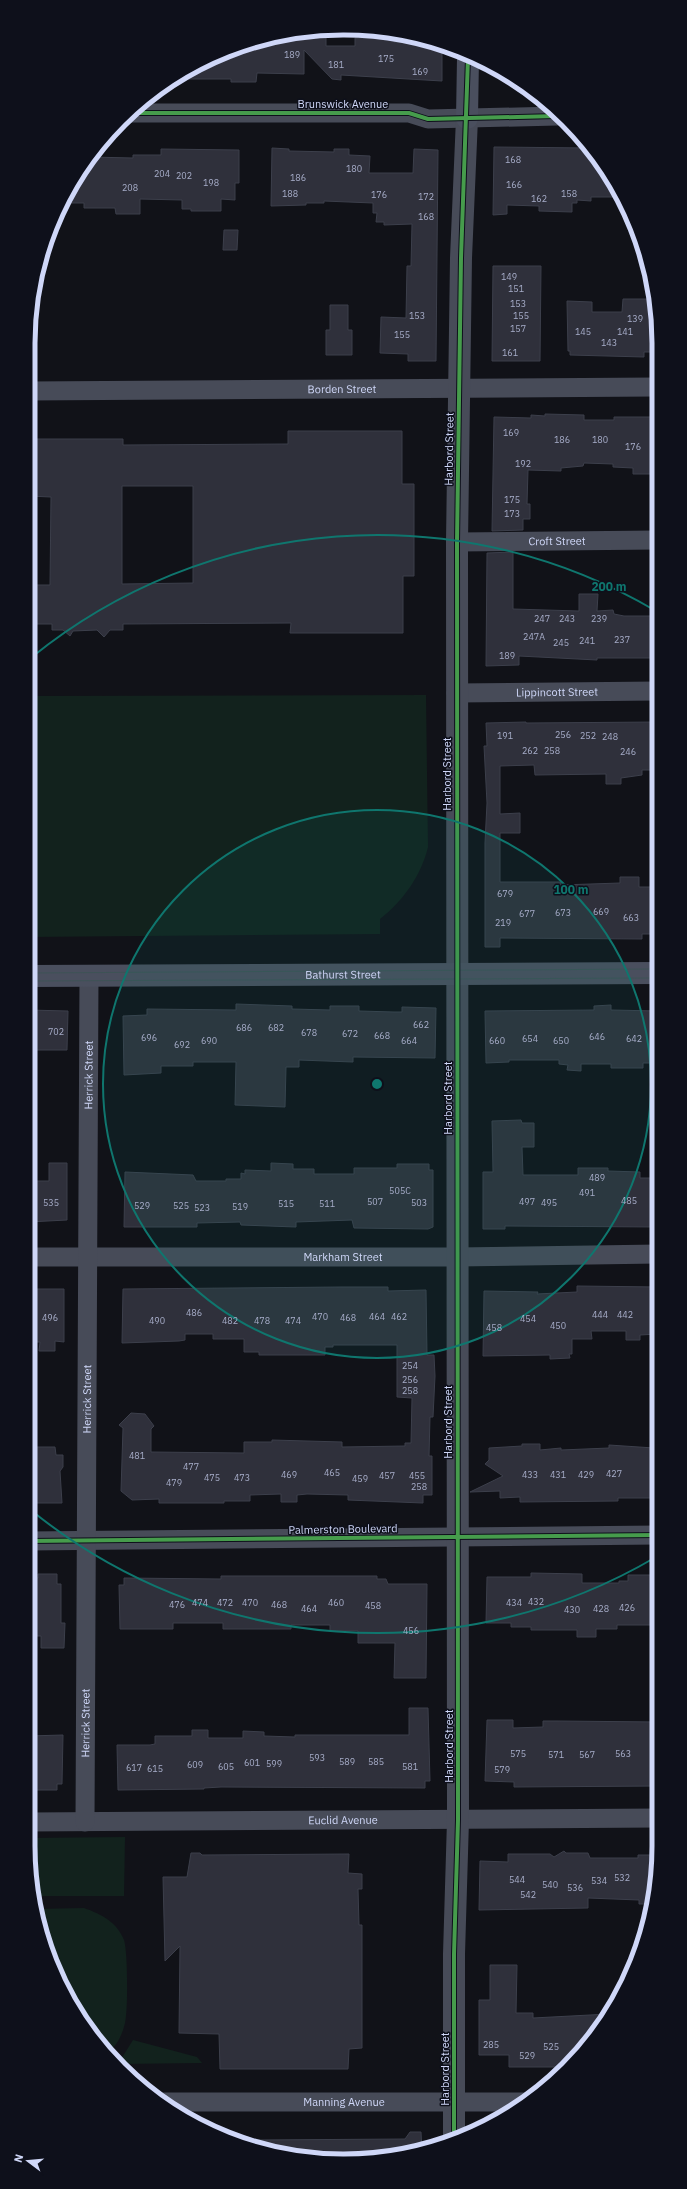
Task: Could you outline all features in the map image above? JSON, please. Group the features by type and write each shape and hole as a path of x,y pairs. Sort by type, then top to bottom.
{"main road":[{"name":"Harbord Street","path":"467,118 468,61"},
{"name":"Bathurst Street","path":"35,976 652,973"}],"street":[{"name":"Brunswick Avenue","path":"139,113 409,113 428,119 552,116"},
{"name":"Harbord Street","path":"454,2134 458,1820 456,692 461,258 467,118"},
{"name":"Borden Street","path":"35,391 652,387"},
{"name":"Croft Street","path":"457,542 652,540"},
{"name":"Lippincott Street","path":"456,692 652,692"},
{"name":"Herrick Street","path":"85,1822 89,976"},
{"name":"Markham Street","path":"35,1257 457,1257 652,1254"},
{"name":"Palmerston Boulevard","path":"35,1541 652,1535"},
{"name":"Euclid Avenue","path":"35,1822 652,1818"},
{"name":"Manning Avenue","path":"172,2102 515,2102"}],"green space":[{"path":"426,695 428,847 421,868 416,878 403,896 380,919 380,934 35,937 35,696"},
{"path":"125,1837 124,1896 40,1896 35,1838"},
{"path":"84,1908 108,1920 121,1934 124,1940 126,1956 127,2007 122,2032 119,2040 112,2049 87,2017 76,2000 58,1964 51,1945 42,1909"},
{"path":"133,2040 197,2057 202,2063 125,2064 121,2059"}],"building":[{"path":"326,36 326,46 355,46 355,38 375,37 394,40 394,42 409,42 442,51 442,81 341,75 341,80 332,79 304,50 304,74 257,73 256,82 231,82 231,79 184,79 225,58 244,51 283,41 303,38"},
{"path":"494,147 581,148 600,172 615,197 591,197 591,201 577,200 577,203 572,203 572,212 539,211 539,206 507,205 507,214 493,215"},
{"path":"272,148 289,149 289,151 334,152 334,149 349,149 349,155 370,156 369,173 413,173 414,149 438,150 436,361 408,361 408,354 380,353 381,317 406,318 407,266 411,266 412,224 384,225 384,222 376,222 377,213 373,213 373,203 324,201 324,203 306,203 306,205 271,206"},
{"path":"161,149 239,150 239,183 235,183 235,200 221,199 221,211 191,211 191,209 182,209 182,200 140,199 140,214 116,214 115,208 84,208 84,203 69,203 76,189 98,157 133,158 133,155 161,155"},
{"path":"224,230 238,230 237,250 223,250"},
{"path":"493,266 541,266 540,361 492,361"},
{"path":"623,299 648,299 652,352 644,352 644,357 570,355 570,351 568,351 567,301 592,302 592,312 622,312"},
{"path":"330,305 348,305 348,330 352,330 352,355 326,355 326,330 330,330"},
{"path":"545,414 584,415 584,420 614,420 614,417 652,417 652,474 633,474 633,468 613,467 613,464 584,463 583,466 561,468 561,471 528,470 527,504 530,504 530,519 523,519 523,530 492,531 494,417 531,418 531,415 545,416"},
{"path":"288,431 402,431 402,484 414,484 414,576 403,576 403,633 290,633 291,623 123,624 123,630 110,630 104,637 97,630 73,631 70,636 63,630 52,630 52,624 35,624 35,585 50,585 51,497 35,496 35,439 123,439 123,445 288,444","holes":["122,486 193,486 193,583 122,584"]},
{"path":"513,552 513,609 579,611 579,594 598,594 597,611 613,610 614,614 624,616 652,616 652,658 597,658 597,660 519,656 519,665 486,666 487,553"},
{"path":"652,722 652,770 642,770 642,775 621,778 621,784 606,784 606,774 535,775 534,765 500,766 500,814 520,813 520,833 500,833 500,882 561,882 561,885 620,883 620,877 639,877 639,887 652,887 652,934 642,934 642,939 500,938 500,947 485,947 485,843 487,803 484,746 487,746 486,723"},
{"path":"236,1004 292,1006 292,1009 330,1010 330,1006 359,1006 359,1011 394,1012 402,1012 402,1007 436,1008 435,1058 353,1057 353,1062 299,1060 299,1067 286,1067 285,1107 235,1105 236,1062 193,1062 193,1066 161,1066 161,1073 124,1075 123,1016 147,1015 147,1009 236,1010"},
{"path":"611,1005 611,1010 652,1011 652,1063 643,1063 643,1068 611,1068 611,1064 581,1064 581,1071 567,1070 568,1065 559,1064 559,1060 509,1060 509,1062 486,1063 485,1011 594,1010 594,1006"},
{"path":"35,1010 68,1011 67,1050 35,1050"},
{"path":"521,1120 522,1123 534,1123 534,1147 522,1147 523,1175 578,1175 578,1168 608,1168 608,1171 640,1172 640,1178 652,1178 652,1227 505,1226 505,1229 483,1229 483,1172 493,1172 492,1121"},
{"path":"49,1163 67,1163 67,1220 35,1222 35,1181 49,1181"},
{"path":"271,1163 293,1164 293,1169 314,1169 314,1174 354,1174 354,1168 397,1168 397,1164 429,1164 429,1170 433,1170 433,1227 428,1229 354,1228 352,1220 296,1222 296,1227 241,1225 240,1222 197,1223 197,1227 124,1227 125,1172 193,1175 196,1181 226,1181 226,1179 241,1179 241,1173 245,1174 245,1170 271,1171"},
{"path":"577,1286 652,1287 652,1334 640,1335 640,1340 626,1340 626,1331 591,1331 592,1339 572,1339 572,1354 569,1354 570,1358 550,1359 550,1355 483,1356 484,1291 538,1292 537,1294 577,1292"},
{"path":"388,1287 388,1291 426,1290 427,1355 434,1355 435,1376 433,1417 430,1417 429,1456 432,1456 432,1495 423,1495 423,1503 348,1500 348,1495 307,1494 297,1495 297,1502 281,1502 281,1494 250,1495 250,1501 224,1501 224,1503 159,1503 159,1499 132,1500 121,1491 123,1428 119,1425 131,1413 145,1414 154,1426 151,1429 151,1452 244,1453 244,1442 272,1442 272,1440 342,1442 342,1447 405,1446 405,1443 411,1443 412,1398 397,1397 397,1345 333,1345 333,1347 325,1347 325,1355 259,1355 259,1352 244,1352 244,1339 213,1339 213,1334 185,1334 185,1340 179,1341 122,1343 123,1289"},
{"path":"35,1289 64,1289 64,1342 55,1341 55,1351 39,1351 40,1342 35,1342"},
{"path":"522,1444 540,1444 540,1450 561,1448 561,1450 609,1448 609,1445 652,1448 652,1498 618,1498 618,1501 520,1502 520,1497 500,1498 500,1491 470,1492 503,1476 485,1464 489,1460 489,1448 522,1446"},
{"path":"35,1447 55,1447 56,1455 63,1455 63,1467 60,1471 62,1503 37,1503 35,1500"},
{"path":"531,1573 582,1574 582,1583 619,1583 619,1581 628,1581 628,1575 652,1575 652,1625 617,1625 617,1629 596,1629 596,1637 577,1637 577,1630 531,1630 531,1627 511,1627 511,1623 486,1623 487,1577 531,1577"},
{"path":"38,1574 57,1574 57,1584 61,1584 61,1623 65,1623 64,1648 41,1648 41,1636 35,1636 35,1578 38,1578"},
{"path":"221,1576 377,1576 377,1579 386,1579 388,1584 427,1584 426,1678 394,1678 395,1643 358,1643 358,1631 330,1631 330,1625 291,1625 291,1629 223,1629 223,1623 173,1623 173,1629 120,1629 119,1585 124,1585 124,1578 221,1579"},
{"path":"409,1708 428,1708 430,1781 425,1781 425,1788 221,1787 204,1789 118,1790 117,1745 155,1744 155,1736 192,1736 192,1730 208,1730 208,1738 243,1738 243,1731 264,1732 264,1736 295,1737 295,1735 409,1735"},
{"path":"487,1720 513,1720 513,1728 543,1727 543,1721 652,1722 652,1786 514,1787 514,1782 485,1781"},
{"path":"63,1735 62,1784 57,1784 57,1790 35,1790 35,1736"},
{"path":"564,1851 566,1853 588,1853 590,1858 638,1858 638,1855 652,1855 646,1904 639,1904 639,1900 588,1898 588,1908 479,1910 480,1861 508,1862 508,1854 550,1854 554,1857"},
{"path":"191,1853 200,1853 202,1855 349,1854 348,1873 362,1874 362,1889 358,1889 359,1925 362,1925 362,2048 349,2049 348,2069 220,2069 219,2034 179,2033 180,1946 165,1961 163,1877 187,1877"},
{"path":"490,1965 517,1965 516,2013 533,2013 533,2018 602,2014 575,2049 559,2067 509,2067 509,2055 479,2055 479,2000 490,2000"},
{"path":"410,2132 421,2132 422,2143 404,2148 364,2153 344,2154 303,2151 283,2148 255,2141 255,2140 405,2139"}],"tram line":[{"path":"35,973 652,969"},
{"path":"35,981 652,978"}],"cycle path":[{"path":"454,2134 454,1954 458,1820 457,542 461,258 468,61"},
{"path":"139,113 409,113 428,119 552,116"},
{"path":"35,1541 652,1535"}]}
